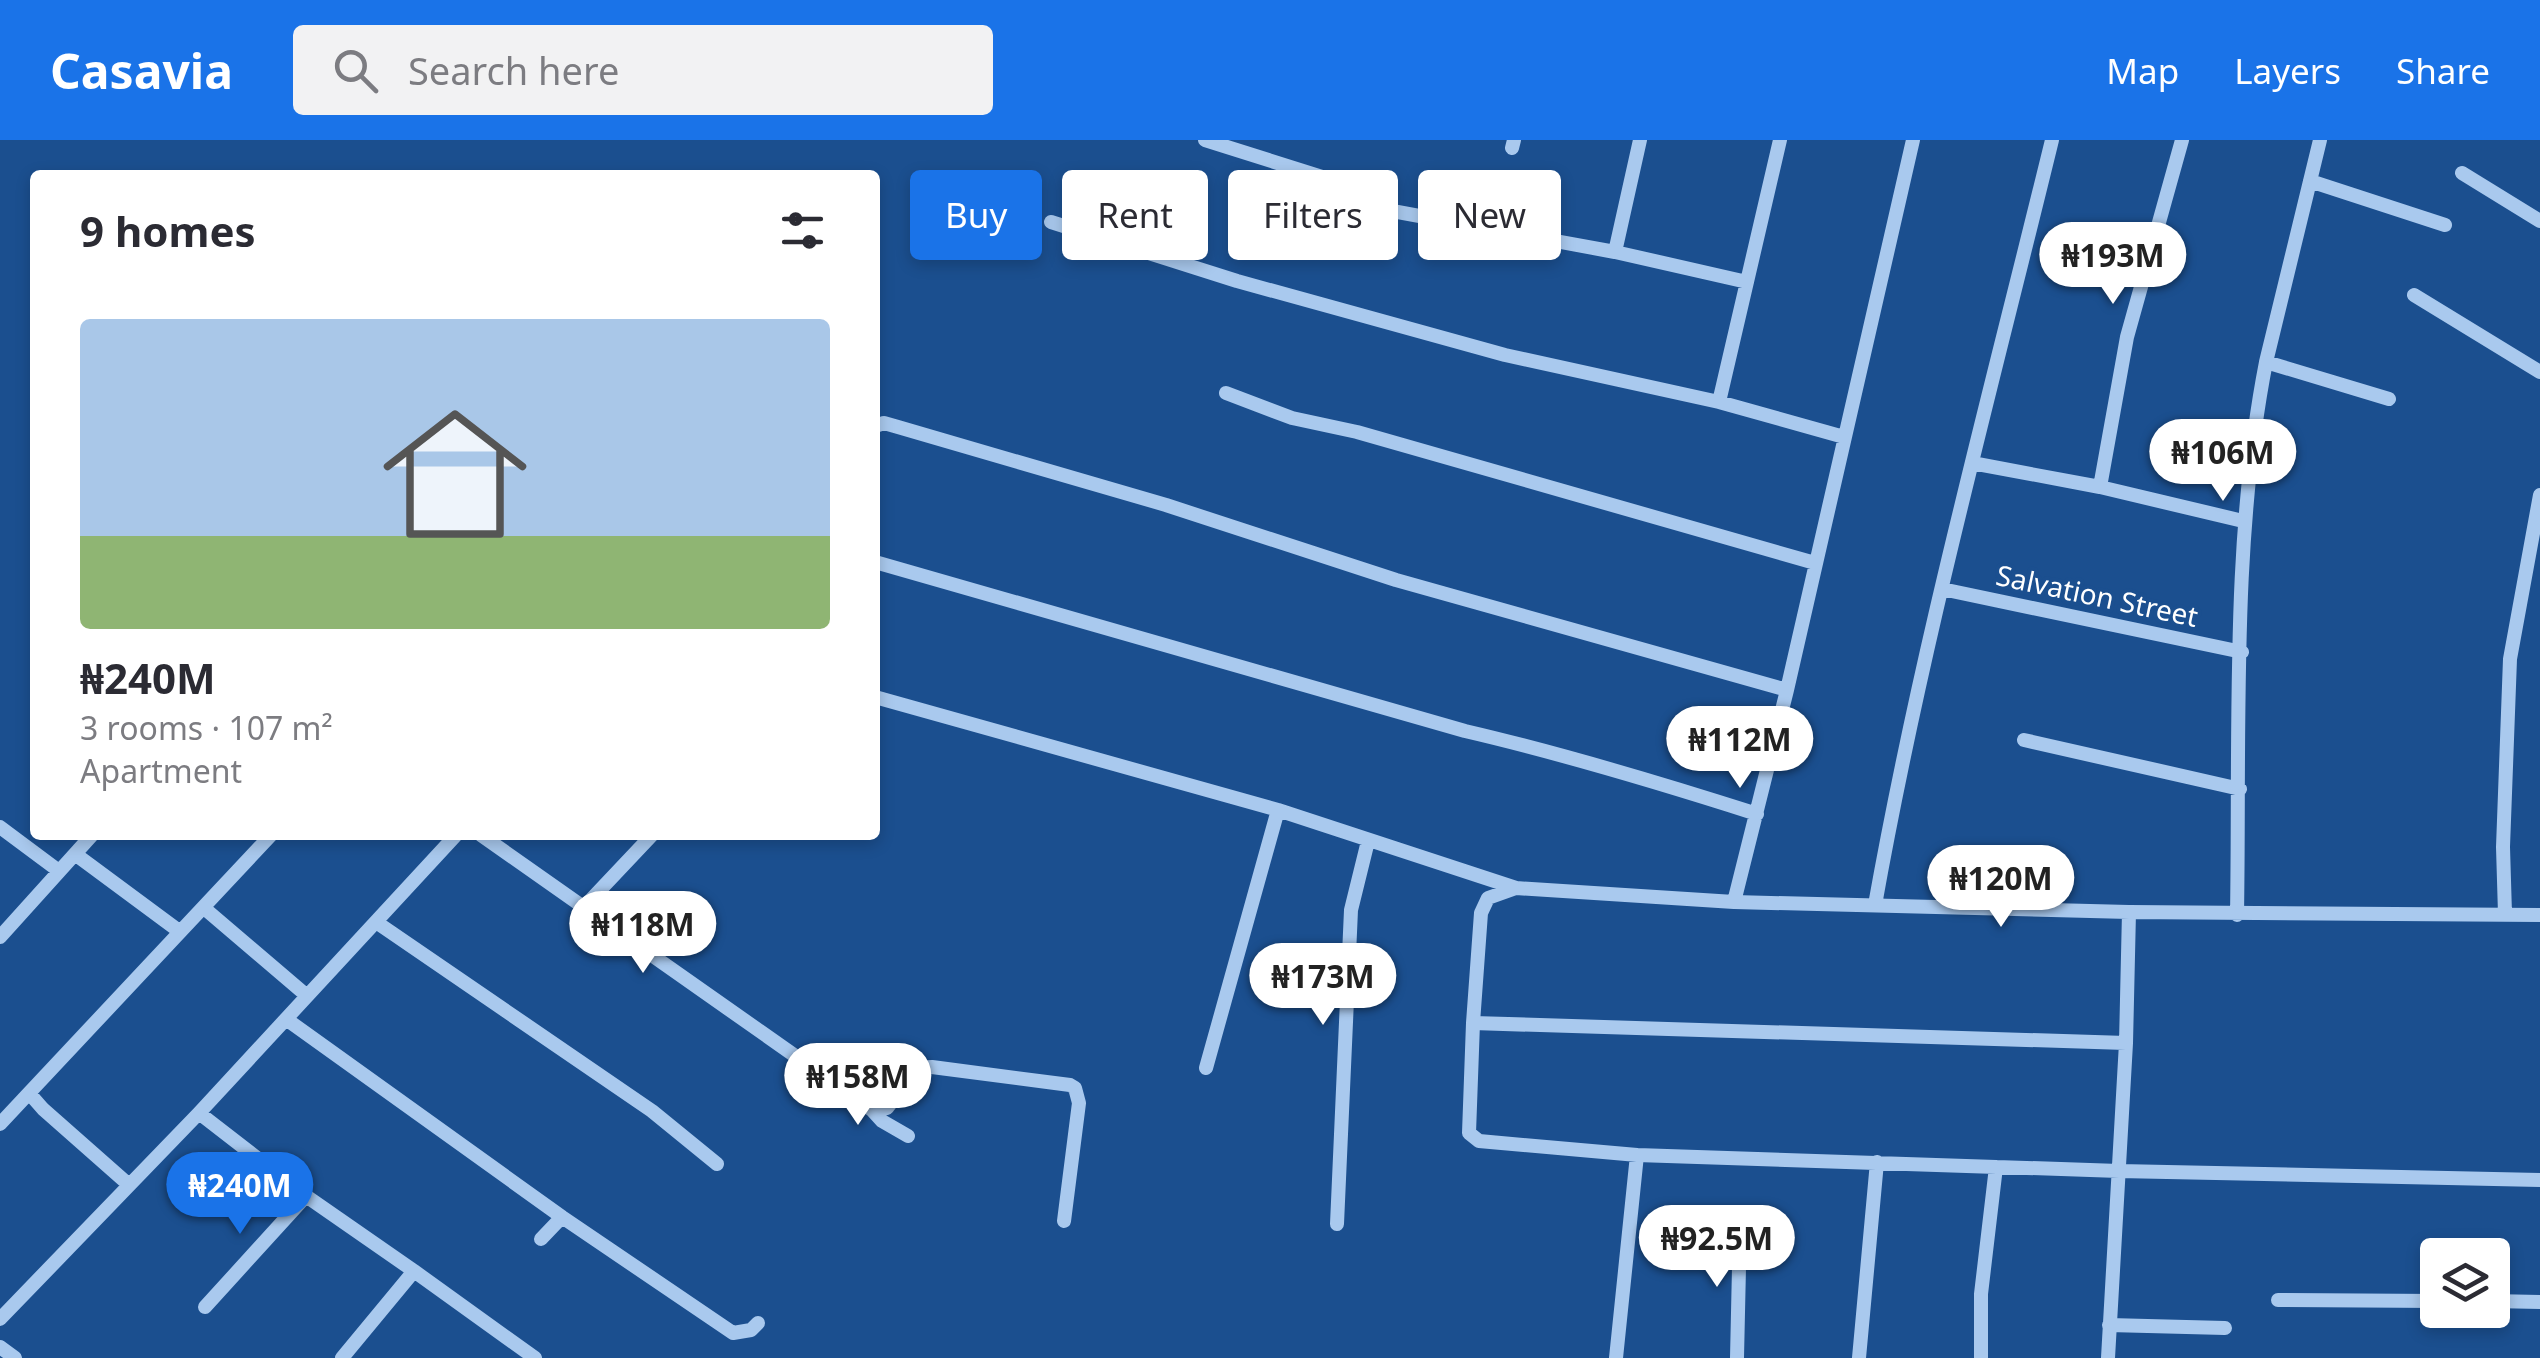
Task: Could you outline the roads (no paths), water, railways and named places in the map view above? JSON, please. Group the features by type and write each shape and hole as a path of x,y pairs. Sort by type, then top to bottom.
{"street":[{"path":"1205,140 1341,183 1362,194 1376,208 1615,252 1747,282"},
{"path":"1615,252 1640,140"},
{"path":"1720,402 1780,140"},
{"path":"1734,902 1787,690 1913,140"},
{"path":"1876,905 1894,798 2052,140"},
{"path":"2100,487 2127,337 2182,140"},
{"path":"2238,915 2243,521 2255,416 2320,140"},
{"path":"2462,173 2540,221"},
{"path":"2310,181 2445,225"},
{"path":"1051,222 1237,281 1504,355 1720,402 1844,437"},
{"path":"2414,295 2540,372"},
{"path":"2266,362 2388,399"},
{"path":"1226,393 1292,418 1516,476 1815,563"},
{"path":"880,424 898,426 1166,505 1396,580 1787,690"},
{"path":"1972,463 2100,487 2243,521"},
{"path":"2505,914 2510,660 2540,494"},
{"path":"880,563 1465,731 1498,736 1609,767 1757,814"},
{"name":"Salvation Street","path":"1942,590 2242,652"},
{"path":"880,698 1278,810 1516,888 1734,902 2238,915 2540,915"},
{"path":"2024,740 2240,790"},
{"path":"1206,1068 1278,810"},
{"path":"0,827 59,871"},
{"path":"0,937 88,840"},
{"path":"0,1124 265,840"},
{"path":"0,1319 199,1113 451,840"},
{"path":"488,840 908,1136"},
{"path":"584,907 647,840"},
{"path":"1337,1224 1351,910 1368,841"},
{"path":"75,854 179,931"},
{"path":"1516,888 1488,898 1481,913 1469,1133 1479,1141 1637,1155 2540,1180"},
{"path":"204,908 306,994"},
{"path":"2108,1358 2126,1043 2129,912"},
{"path":"376,922 652,1111 717,1164"},
{"path":"286,1019 562,1217 733,1333 751,1330 758,1323"},
{"path":"1473,1023 2126,1043"},
{"path":"872,1110 886,1108 918,1068 1070,1085 1075,1088 1079,1103 1064,1220"},
{"path":"29,1092 43,1110 128,1184"},
{"path":"199,1113 525,1355"},
{"path":"1616,1358 1637,1155"},
{"path":"1859,1358 1877,1162"},
{"path":"1980,1358 1981,1294 1996,1166"},
{"path":"205,1307 306,1196"},
{"path":"541,1239 562,1217"},
{"path":"1737,1358 1740,1222"},
{"path":"342,1358 414,1271"},
{"path":"2278,1300 2420,1301"},
{"path":"2510,1302 2540,1302"},
{"path":"2109,1326 2225,1328"},
{"path":"0,1346 14,1358"}]}
